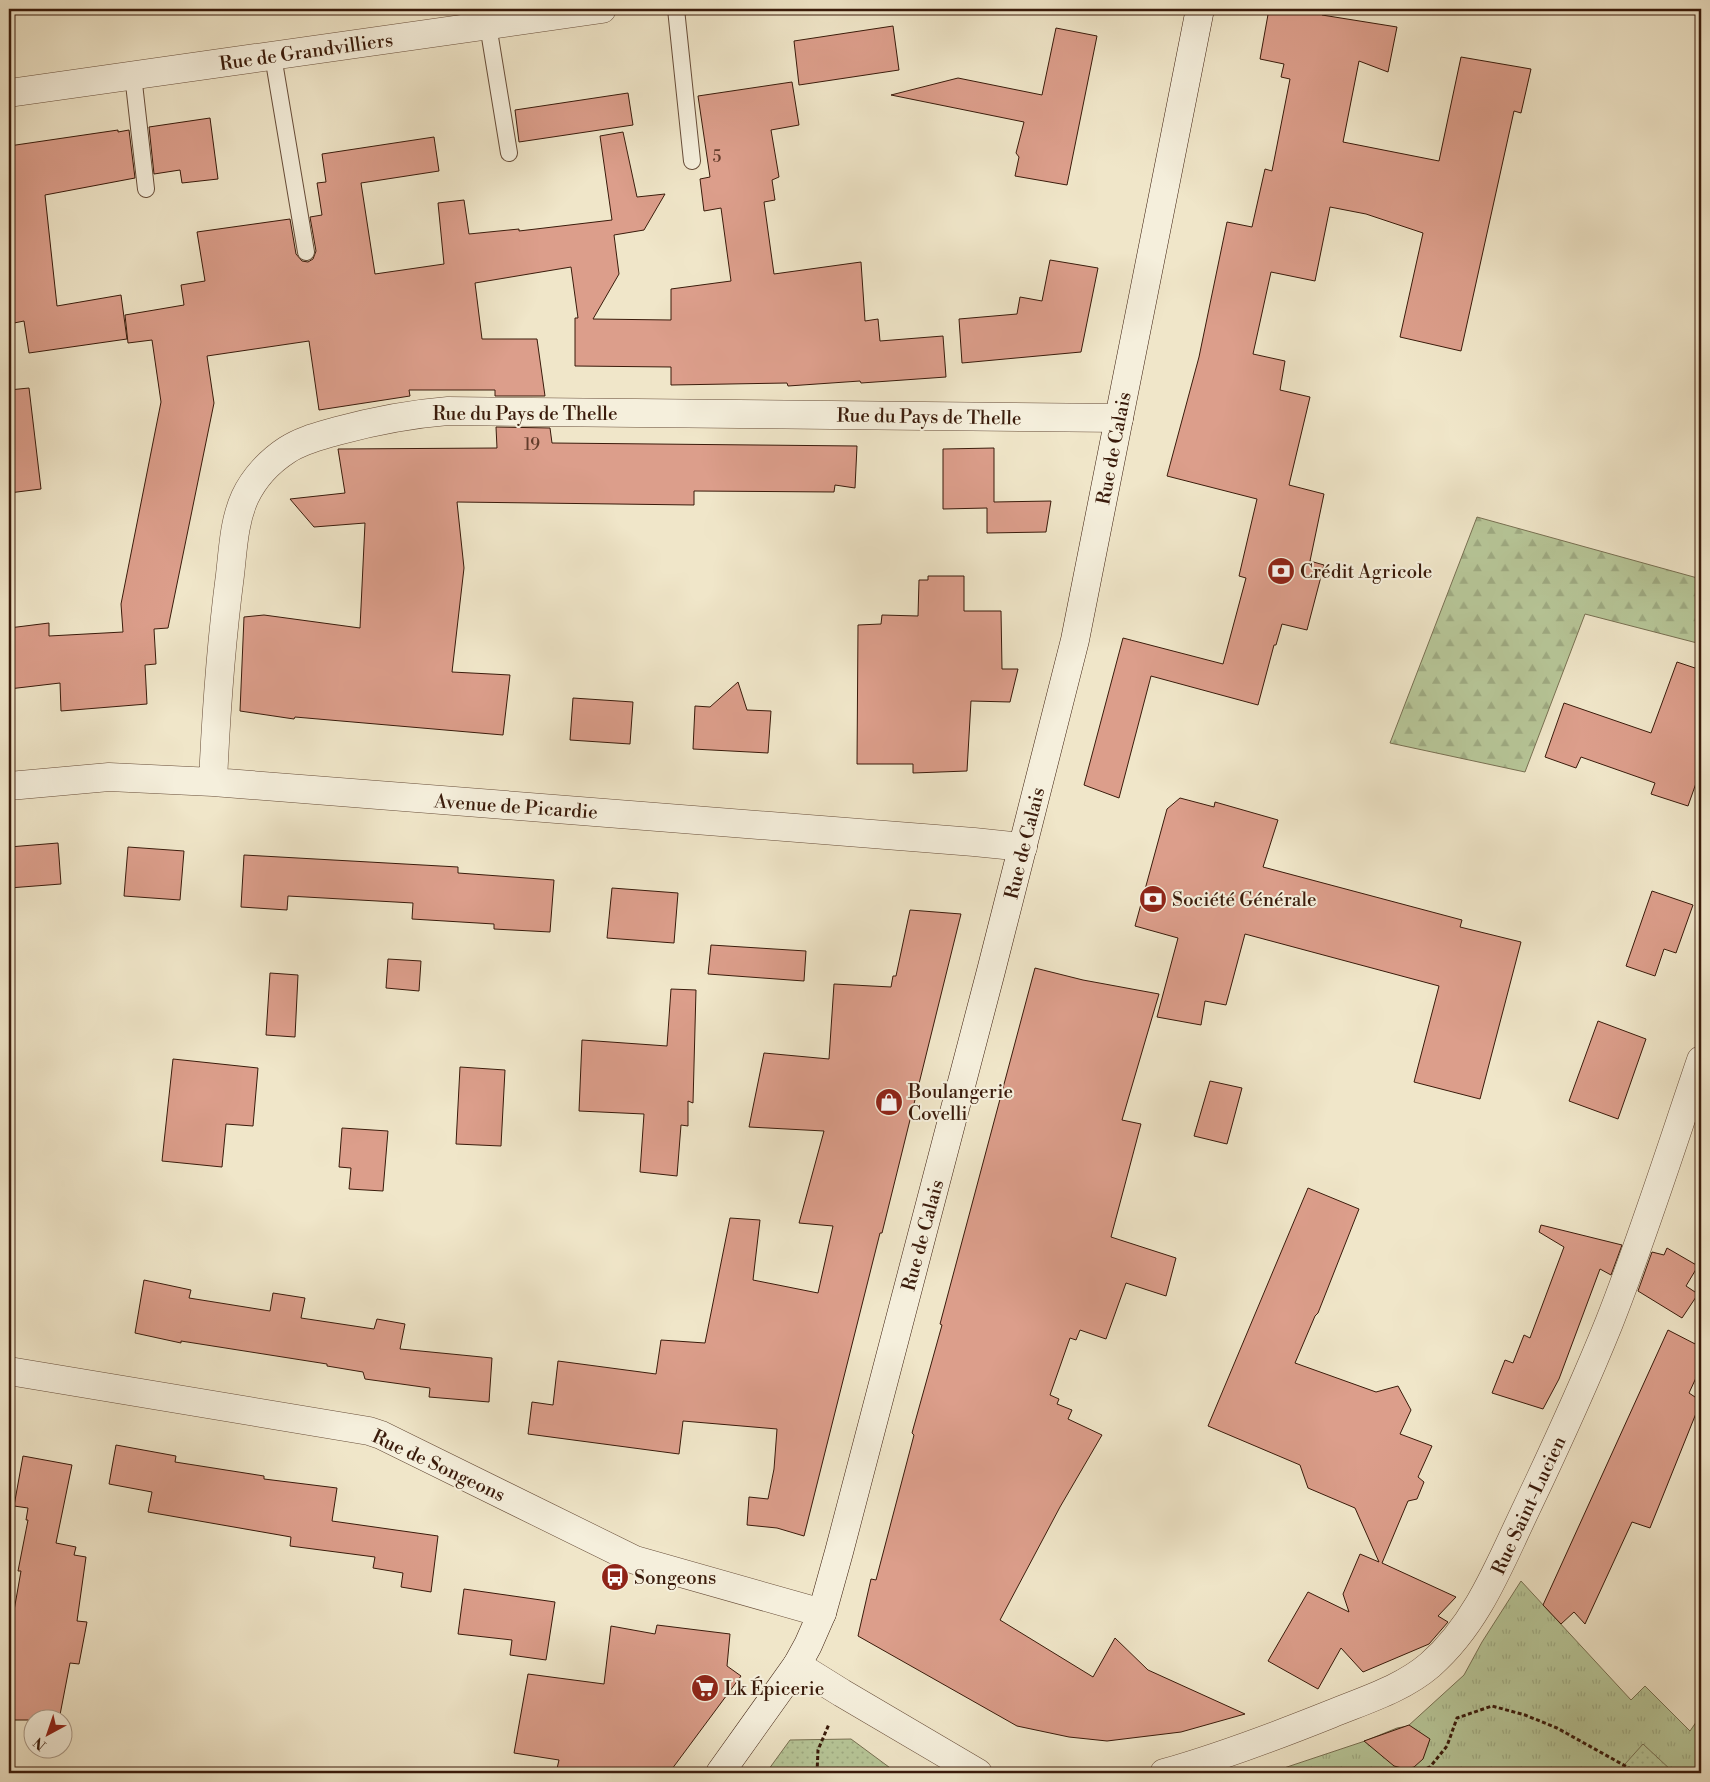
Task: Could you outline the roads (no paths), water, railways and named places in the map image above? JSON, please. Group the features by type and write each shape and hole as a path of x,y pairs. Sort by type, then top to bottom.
{"street":[{"name":"Rue de Grandvilliers","path":"9,93 602,9"},
{"name":"Rue de Calais","path":"720,1773 798,1664 822,1613 1023,847 1075,640 1200,9"},
{"name":"Rue du Pays de Thelle","path":"213,782 221,640 236,529 245,497 270,463 282,453 311,438 368,423 448,411 1119,418"},
{"name":"Avenue de Picardie","path":"9,786 109,777 213,782 1023,847"},
{"name":"Rue Saint-Lucien","path":"1164,1773 1221,1756 1388,1691 1428,1666 1463,1629 1488,1588 1590,1371 1634,1255 1701,1060"},
{"name":"Rue de Songeons","path":"9,1372 369,1431 381,1435 635,1560 822,1613"},
{"path":"798,1664 842,1693 978,1773"}],"lane":[{"path":"676,9 692,161"},
{"path":"488,25 509,153"},
{"path":"273,56 306,252"},
{"path":"133,75 146,189"}],"place":[{"name":"Crédit Agricole","path":"1281,571"},
{"name":"Société Générale","path":"1153,899"},
{"name":"Boulangerie Covelli","path":"889,1102"},
{"name":"Songeons","path":"615,1577"},
{"name":"Lk Épicerie","path":"705,1688"}]}
